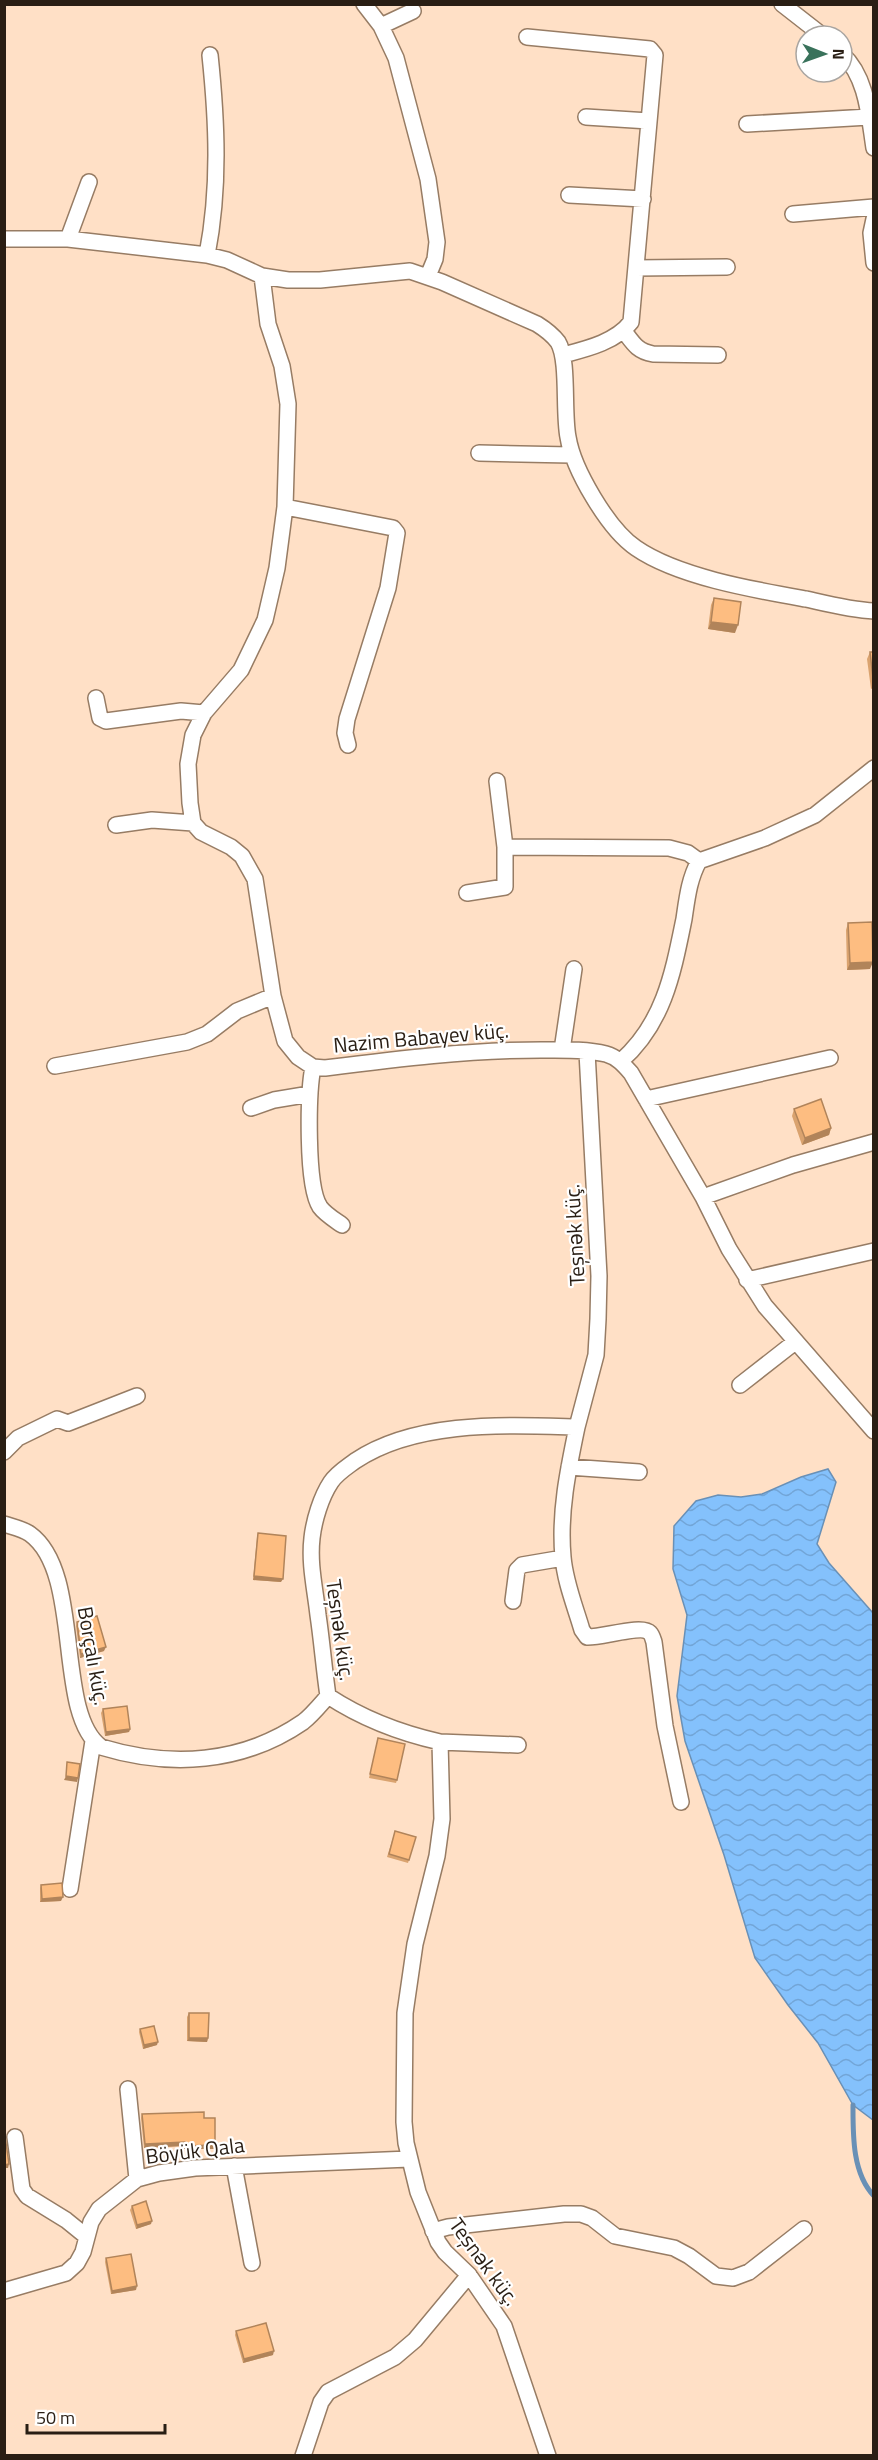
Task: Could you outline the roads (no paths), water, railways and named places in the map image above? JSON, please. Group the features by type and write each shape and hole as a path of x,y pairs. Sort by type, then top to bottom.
{"street":[{"path":"364,4 381,26 396,58 428,179 437,242 435,259 428,276"},
{"path":"782,4 808,24"},
{"path":"381,26 413,11"},
{"path":"527,37 650,49 655,56 631,322 624,331 601,342 563,355"},
{"path":"207,255 216,203 216,121 210,55"},
{"path":"854,68 861,84 869,117 873,148"},
{"path":"586,117 650,121"},
{"path":"747,123 869,117"},
{"path":"68,239 89,182"},
{"path":"569,195 643,199"},
{"path":"793,214 873,207"},
{"path":"873,219 871,233 873,263"},
{"path":"4,240 68,239 207,255 227,260 262,276 288,280 320,280 410,271 428,276 537,324 551,333 563,355 565,414 572,455 612,524 635,548 659,561 750,589 873,611"},
{"path":"636,268 727,267"},
{"path":"117,825 152,820 193,823 188,764 193,735 204,713 241,670 265,620 277,568 285,507 288,404 282,366 268,324 262,276"},
{"path":"624,331 635,348 643,352 718,355"},
{"path":"479,453 572,455"},
{"path":"285,507 393,528 397,533 388,588 347,719 345,733 348,745"},
{"path":"96,698 100,718 106,721 182,711 204,713"},
{"path":"873,768 815,815 765,838 699,861 692,873 678,952 668,987 648,1032 638,1046 621,1061 631,1073 703,1197 747,1281 795,1342 867,1415 873,1431"},
{"path":"467,893 505,887 505,847 497,782"},
{"name":"Nazim Babayev küç.","path":"193,823 201,832 231,847 242,856 255,879 273,996 285,1041 298,1057 313,1066 325,1068 420,1056 493,1051 562,1050 606,1054 621,1061"},
{"path":"505,847 669,848 688,853 699,861"},
{"path":"562,1050 574,969"},
{"path":"55,1066 187,1042 207,1034 237,1011 273,996"},
{"name":"Teşnək küç.","path":"548,2456 504,2326 469,2275 445,2252 433,2231 409,2159 404,2122 405,2013 415,1944 437,1856 442,1819 440,1742 401,1733 354,1712 328,1696 311,1563 312,1537 318,1513 331,1482 344,1468 383,1444 412,1435 518,1425 577,1427 596,1355 598,1319 599,1276 587,1052"},
{"path":"646,1099 830,1058"},
{"path":"313,1066 310,1094 311,1178 321,1207 342,1225"},
{"path":"251,1108 274,1100 310,1094"},
{"path":"703,1197 793,1165 873,1142"},
{"path":"747,1281 873,1251"},
{"path":"740,1385 795,1342"},
{"path":"4,1452 18,1438 57,1419 68,1423 137,1396"},
{"path":"577,1427 568,1467 562,1532 563,1558 582,1630 587,1637 596,1638 642,1629 650,1632 654,1642 664,1726 681,1802"},
{"path":"568,1467 639,1472"},
{"name":"Borçalı küç.","path":"4,1524 30,1534 41,1545 51,1563 59,1585 79,1708 93,1741"},
{"path":"513,1601 517,1570 522,1564 563,1558"},
{"path":"70,1889 93,1741 101,1747 114,1751 174,1761 197,1761 221,1757 252,1747 290,1730 305,1721 328,1696"},
{"path":"440,1742 518,1746"},
{"path":"128,2089 137,2179"},
{"path":"15,2137 22,2190 27,2196 66,2220 87,2237"},
{"name":"Böyük Qala","path":"4,2291 66,2273 77,2263 83,2252 91,2222 99,2209 137,2179 195,2168 409,2159"},
{"path":"234,2166 252,2263"},
{"path":"433,2231 448,2227 581,2214 592,2218 615,2236 674,2248 716,2276 733,2278 749,2272 804,2229"},
{"path":"303,2456 321,2402 328,2392 395,2357 415,2340 469,2275"}],"water":[{"path":"828,1469 836,1482 817,1544 829,1563 873,1613 873,2120 853,2105 818,2043 755,1958 724,1855 685,1741 677,1696 687,1615 673,1569 674,1526 696,1501 718,1495 741,1497 762,1494 801,1477"}],"waterway":[{"path":"853,2105 855,2153 861,2176 874,2196"}]}
